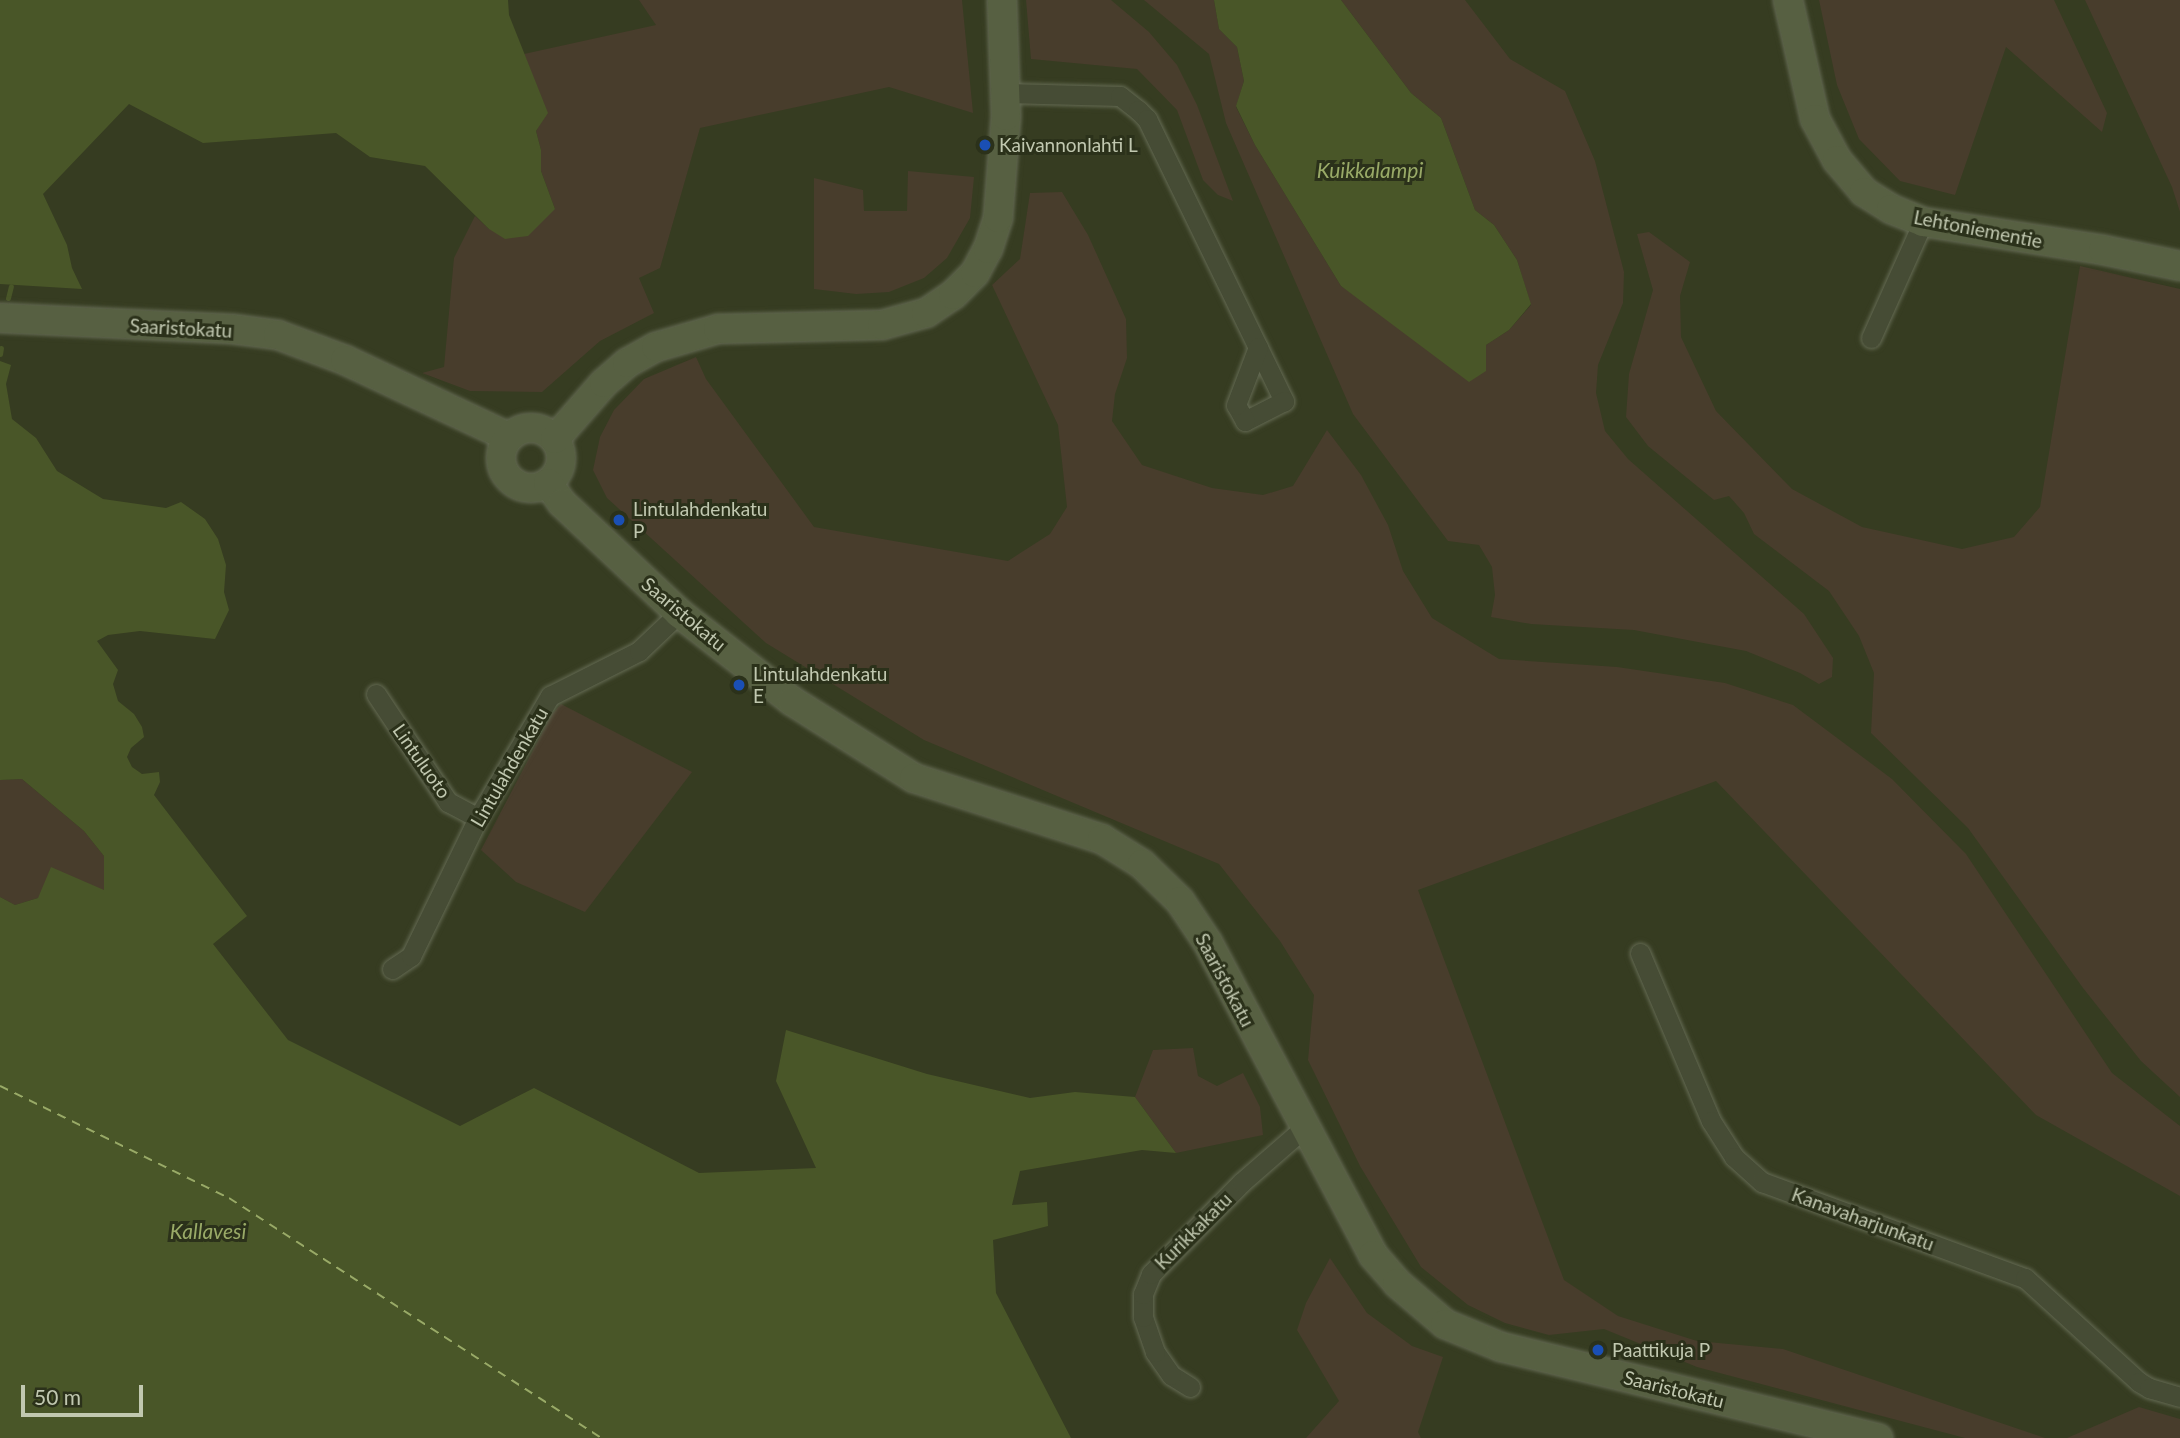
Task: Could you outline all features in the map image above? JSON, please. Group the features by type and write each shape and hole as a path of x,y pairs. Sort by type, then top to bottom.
{"main road":[{"path":"555,439 604,383 627,363 656,347 718,329 882,325 926,313 953,295 975,273 988,249 998,218 1006,93 1002,0"},
{"name":"Lehtoniementie","path":"1788,0 1815,119 1827,144 1864,192 1891,209 1923,222 2103,250 2180,266"},
{"name":"Saaristokatu","path":"0,318 232,329 278,335 345,360 509,437"},
{"path":"533,428 555,439 560,448 560,467 548,483 530,488 520,486 505,474 501,455 509,437 533,428"},
{"name":"Saaristokatu","path":"548,483 562,503 679,613 792,701 914,778 1102,839 1142,864 1180,901 1208,943 1373,1255 1397,1283 1445,1324 1501,1347 1878,1438"}],"street":[{"path":"1006,93 1120,96 1147,119 1258,347"},
{"path":"1871,338 1923,222"},
{"name":"Lintulahdenkatu","path":"392,969 411,956 478,818 550,696 639,651 679,613"},
{"name":"Lintuluoto","path":"376,694 448,802 478,818"},
{"name":"Kanavaharjunkatu","path":"1640,953 1711,1121 1734,1157 1762,1182 2025,1278 2139,1381 2150,1388 2180,1398"},
{"name":"Kurikkakatu","path":"1190,1387 1171,1375 1155,1352 1143,1317 1143,1294 1151,1274 1242,1182 1304,1128"}],"shaded area":[{"path":"639,0 962,0 973,113 889,87 700,128 660,268 639,278 654,313 600,341 542,392 470,391 422,373 444,367 454,258 475,216 489,229 555,209 541,171 541,150 536,131 547,113 524,54 656,25"},
{"path":"1026,0 1111,0 1149,32 1177,65 1197,105 1233,201 1218,195 1203,180 1177,110 1137,69 1031,59"},
{"path":"1144,0 1214,0 1219,29 1237,47 1244,81 1236,107 1255,145 1341,286 1376,310 1486,371 1486,345 1509,330 1531,305 1517,260 1494,225 1475,210 1441,118 1411,93 1341,0 1465,0 1510,59 1565,91 1595,161 1624,272 1623,303 1598,365 1596,393 1605,431 1628,459 1804,614 1833,658 1832,677 1819,684 1800,673 1746,651 1634,630 1531,624 1491,617 1495,595 1492,567 1479,545 1448,541 1353,414 1226,123 1209,54"},
{"path":"1819,0 2054,0 2107,113 2102,132 2006,47 1955,195 1900,181 1859,139 1837,85"},
{"path":"2085,0 2180,0 2180,212 2172,187"},
{"path":"908,171 974,177 970,218 947,258 924,278 889,292 856,294 814,289 814,178 863,190 864,211 907,211"},
{"path":"1062,192 1088,235 1126,319 1127,358 1115,394 1112,421 1142,465 1212,488 1263,495 1293,486 1327,430 1361,475 1388,525 1403,571 1432,618 1499,659 1617,667 1725,683 1793,705 1892,779 1966,854 2112,1073 2180,1126 2180,1196 2036,1115 1716,781 1418,890 1564,1280 1618,1316 1697,1341 1783,1349 2045,1438 1965,1438 1697,1367 1604,1329 1549,1335 1505,1323 1468,1305 1421,1267 1360,1166 1308,1060 1314,995 1280,941 1219,864 924,740 766,643 607,498 593,470 600,437 614,410 644,379 696,357 706,379 814,527 1008,561 1050,534 1067,507 1058,425 992,285 1020,259 1030,193"},
{"path":"1649,232 1690,262 1680,296 1681,337 1716,411 1792,489 1862,527 1962,549 2014,537 2040,507 2080,266 2180,289 2180,1097 2141,1061 2083,988 1968,828 1871,733 1874,673 1859,636 1829,591 1754,534 1744,513 1729,496 1714,500 1648,446 1626,417 1629,374 1653,290 1637,234"},
{"path":"561,704 692,772 585,912 516,882 481,850 552,714"},
{"path":"22,779 84,831 104,856 104,891 38,898 15,905 0,897 0,780"},
{"path":"1193,1048 1198,1076 1217,1086 1243,1073 1260,1107 1263,1135 1176,1153 1135,1097 1153,1050"},
{"path":"1330,1258 1367,1313 1412,1346 1443,1357 1418,1432 1421,1438 1306,1438 1339,1401 1297,1330 1306,1303"},
{"path":"2139,1407 2180,1419 2180,1438 2067,1438"}],"water":[{"path":"0,0 508,0 509,15 548,113 536,131 541,150 541,171 555,209 528,236 505,239 489,229 425,166 370,157 336,133 203,143 129,104 43,194 67,245 72,268 82,289 0,284"},
{"name":"Kuikkalampi","path":"1214,0 1341,0 1411,93 1441,118 1475,210 1494,225 1517,260 1531,304 1509,330 1486,345 1486,371 1469,382 1341,286 1255,145 1236,106 1244,81 1237,47 1219,29"},
{"name":"Kallavesi","path":"0,361 11,365 6,384 12,419 36,438 57,471 103,499 166,508 181,502 205,519 218,539 226,565 224,592 229,610 215,639 140,631 108,635 97,641 118,670 113,684 118,701 134,714 142,727 144,737 131,748 127,757 132,767 142,774 159,772 160,782 154,795 247,916 213,944 288,1040 460,1126 534,1088 699,1173 816,1168 776,1081 786,1030 927,1074 1030,1098 1075,1092 1135,1097 1176,1153 1142,1150 1020,1171 1012,1205 1047,1202 1048,1226 993,1240 996,1293 1071,1438 0,1438 0,897 15,905 38,898 51,867 104,890 104,856 84,831 22,779 0,780"}],"waterway":[{"path":"8,298 11,286"},
{"path":"0,354 1,348"}],"ferry route":[{"path":"0,1086 229,1198 602,1438"}],"place":[{"name":"Kaivannonlahti L","path":"985,145"},
{"name":"Lintulahdenkatu P","path":"619,520"},
{"name":"Lintulahdenkatu E","path":"739,685"},
{"name":"Paattikuja P","path":"1598,1350"}]}
